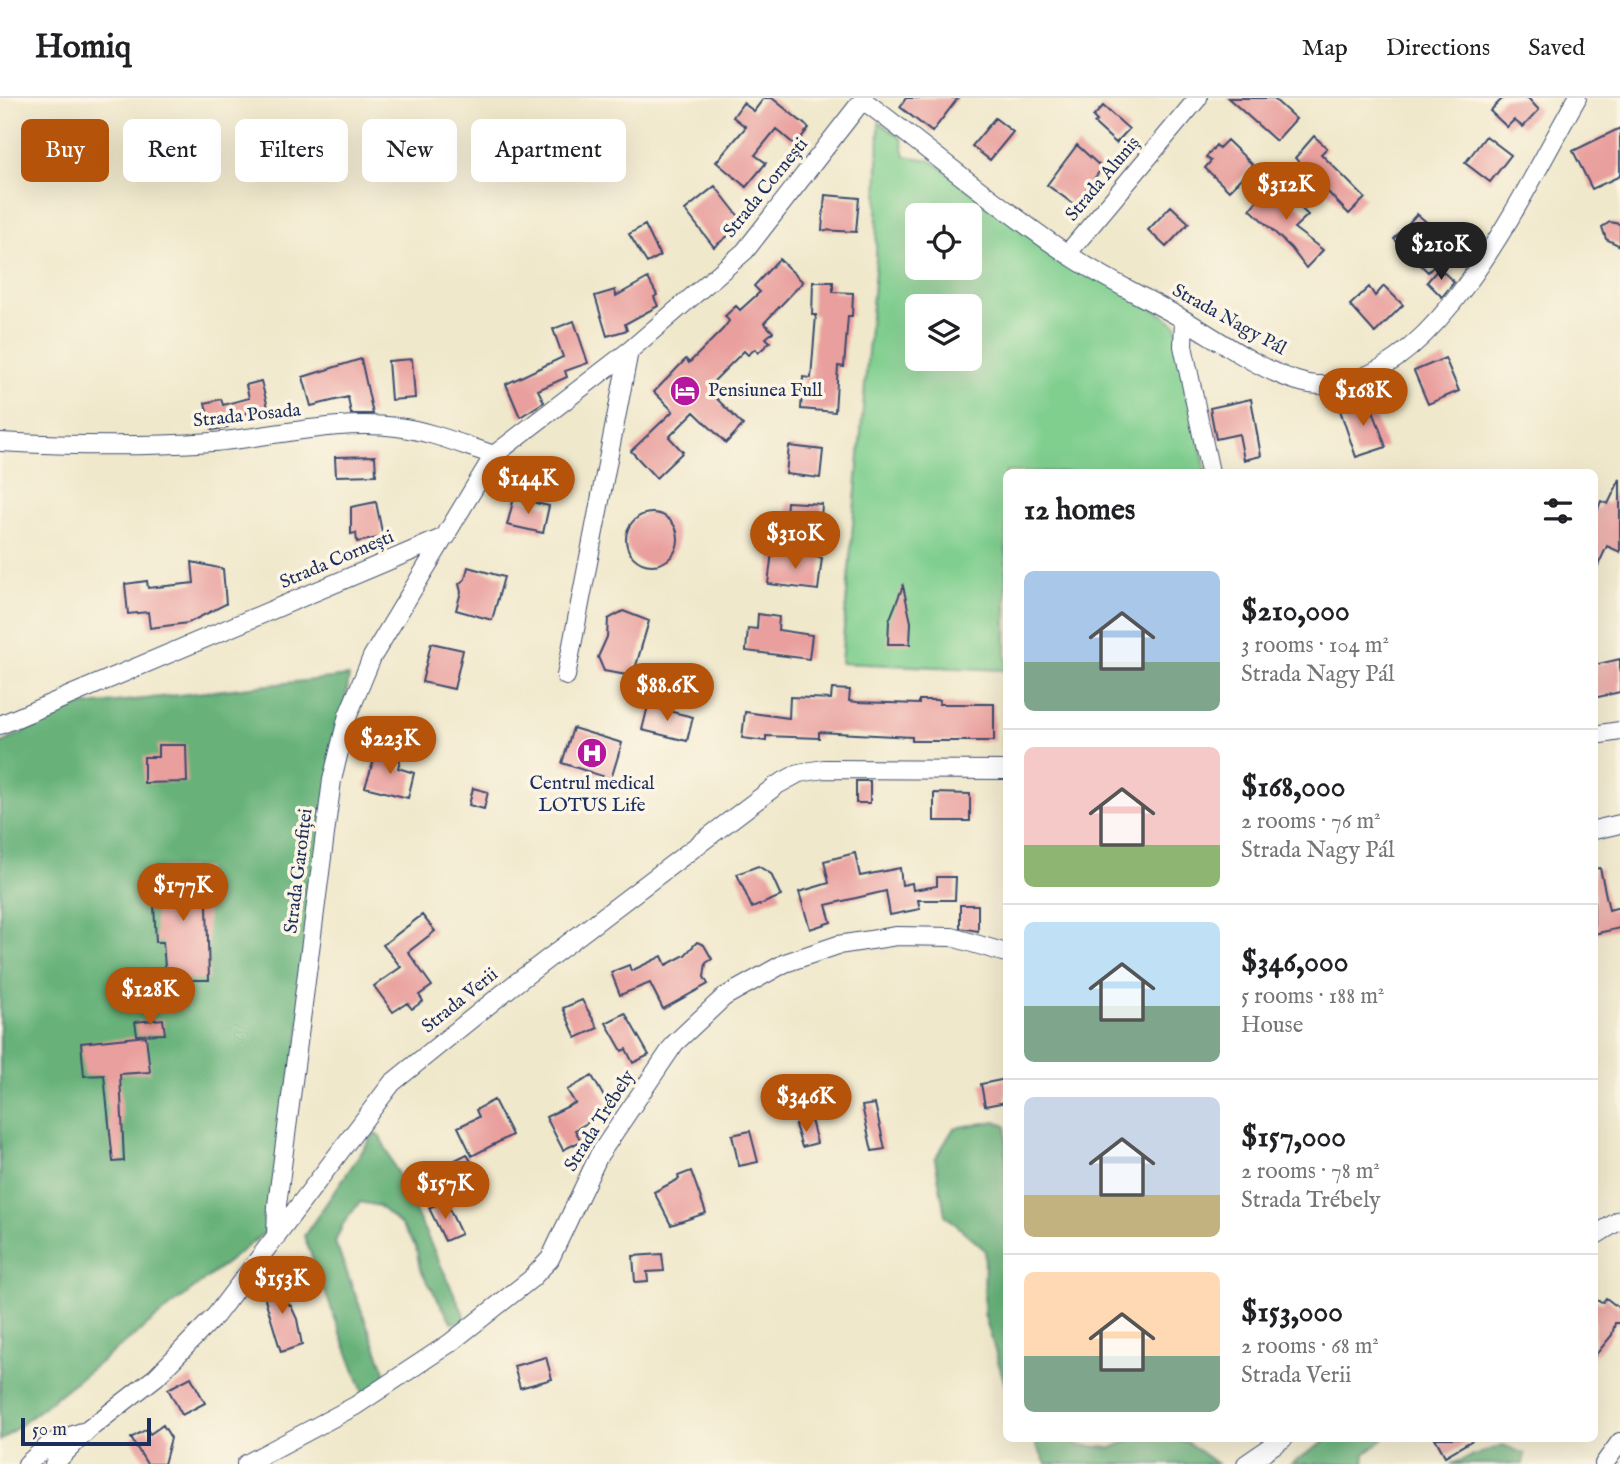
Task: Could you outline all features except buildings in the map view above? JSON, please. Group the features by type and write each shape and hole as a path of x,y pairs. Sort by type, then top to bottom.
{"street":[{"name":"Strada Aluniș","path":"1067,254 1198,98"},
{"name":"Strada Nagy Pál","path":"864,99 1067,254 1261,365 1297,381 1324,386 1356,379 1385,364 1423,336 1463,288 1496,239 1577,98"},
{"name":"Strada Cornești","path":"0,725 447,536 494,455 629,351 745,251 864,99"},
{"path":"1184,320 1183,346 1209,469"},
{"path":"566,676 629,351"},
{"name":"Strada Posada","path":"0,442 80,446 214,442 332,427 386,426 423,433 494,455"},
{"name":"Strada Garofiței","path":"276,1237 277,1205 332,780 338,754 348,715 372,657 447,536"},
{"path":"1598,734 1620,731"},
{"name":"Strada Verii","path":"54,1464 89,1429 164,1368 216,1315 392,1083 512,986 788,778 824,769 1003,770"},
{"path":"1598,829 1620,824"},
{"name":"Strada Trébely","path":"246,1464 355,1406 450,1343 531,1279 550,1259 599,1155 668,1054 699,1017 724,997 785,963 838,945 897,936 951,937 1003,952"},
{"path":"1598,1234 1620,1220"},
{"path":"27,1464 51,1443 89,1429"},
{"path":"1246,1464 1278,1442"},
{"path":"1604,1464 1620,1442"}],"green space":[{"path":"879,122 901,138 905,156 930,160 1176,324 1205,469 1003,469 1003,670 841,663 876,259"},
{"path":"349,676 272,1227 0,1441 0,744 71,707"},
{"path":"996,1121 1003,1124 1003,1378 984,1313 985,1250 945,1215 935,1159 954,1128"},
{"path":"374,1134 380,1136 467,1321 452,1323 420,1269 416,1247 401,1225 379,1206 360,1202 343,1224 335,1242 386,1374 385,1383 365,1398 304,1236"},
{"path":"1035,1442 1074,1442 1077,1445 1112,1448 1126,1442 1187,1442 1217,1464 1046,1464"},
{"path":"1324,1442 1380,1442 1365,1454 1364,1464 1291,1464"},
{"path":"1503,1445 1525,1454 1523,1464 1451,1464"}],"place":[{"name":"Pensiunea Full","path":"685,391"},
{"name":"Centrul medical LOTUS Life","path":"592,753"}]}
